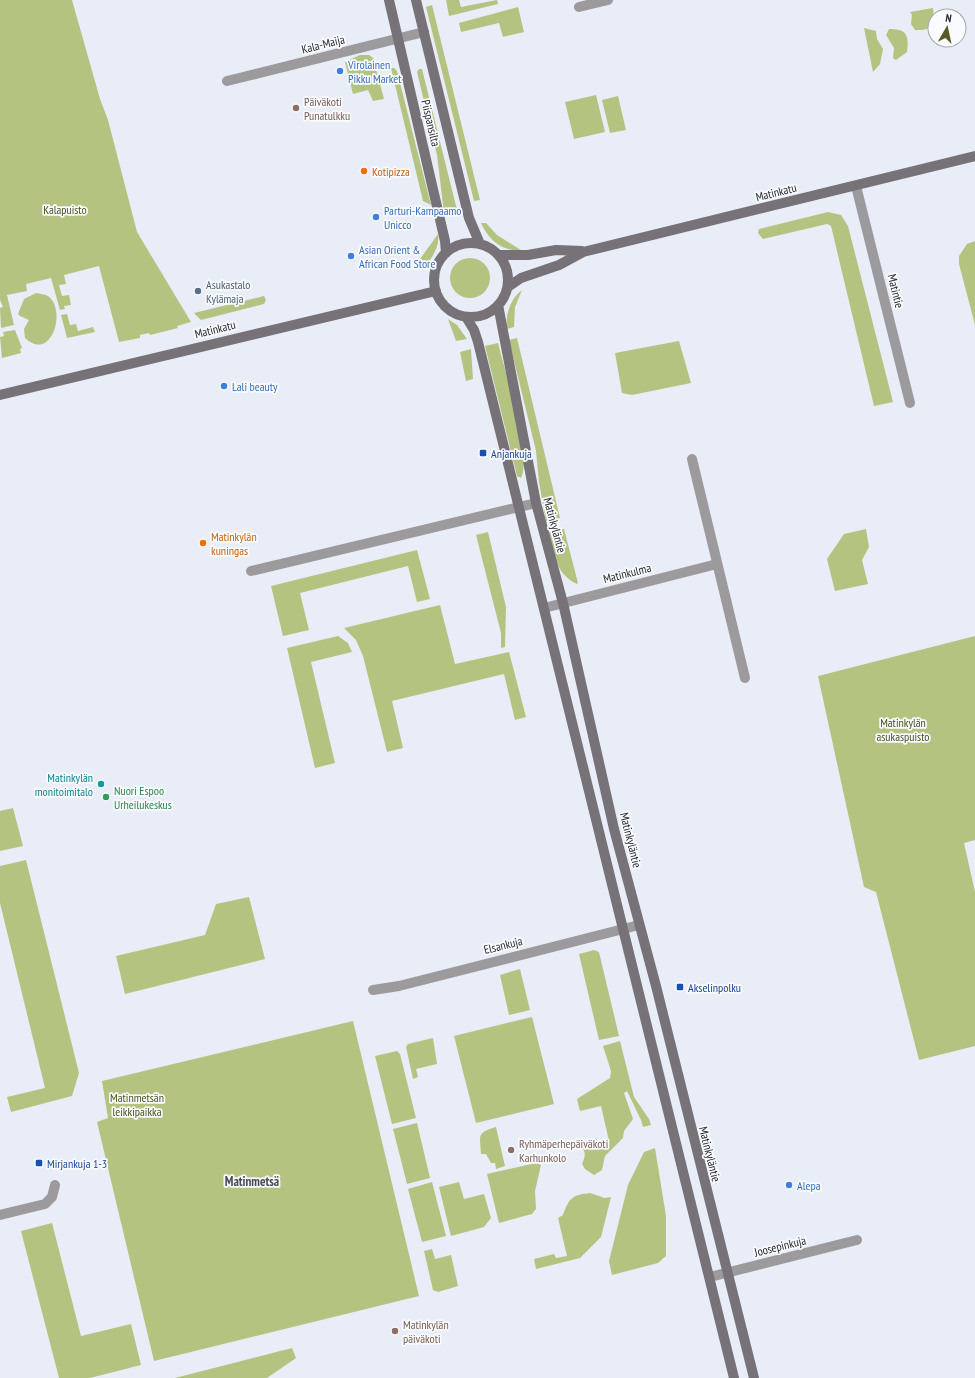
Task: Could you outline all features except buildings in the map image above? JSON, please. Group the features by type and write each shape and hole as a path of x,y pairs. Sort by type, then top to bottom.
{"main road":[{"name":"Piispansilta","path":"389,0 445,241 446,253"},
{"name":"Piispansilta","path":"416,0 469,218 480,244"},
{"name":"Matinkatu","path":"508,287 521,278 559,265 583,252 975,156"},
{"path":"480,244 499,255 507,270 508,287 498,305 483,315 466,317 450,310 439,298 436,291 436,270 446,253 459,245 480,244"},
{"name":"Matinkatu","path":"499,255 528,255 556,250 583,252"},
{"name":"Matinkatu","path":"0,395 436,291"},
{"name":"Matinkyläntie","path":"498,305 536,503 563,603 639,925 754,1378"},
{"path":"466,317 474,330 478,342 734,1378"}],"street":[{"path":"579,7 608,0"},
{"name":"Kala-Maija","path":"227,81 424,32"},
{"name":"Matintie","path":"856,186 910,403"},
{"path":"692,459 745,678"},
{"path":"251,571 536,503"},
{"name":"Matinkulma","path":"544,608 717,564"},
{"name":"Elsankuja","path":"373,990 399,986 639,925"},
{"path":"0,1215 45,1204 52,1197 55,1185"},
{"name":"Joosepinkuja","path":"710,1277 857,1240"}],"green space":[{"name":"Kalapuisto","path":"0,0 72,0 100,99 108,120 137,232 191,322 177,326 178,328 150,335 149,333 140,335 140,338 119,342 99,266 64,275 66,284 59,285 62,296 69,295 71,305 64,306 65,309 60,310 51,278 26,284 27,291 7,295 14,325 1,328 0,308 3,307 0,300"},
{"path":"446,0 459,0 461,7 497,0 498,4 449,16"},
{"path":"432,5 480,200 474,201 426,7"},
{"path":"518,7 524,32 503,37 499,23 461,32 459,23"},
{"path":"927,9 927,29 915,30 911,24 912,15 910,12"},
{"path":"864,28 876,31 877,39 883,49 880,64 873,72"},
{"path":"889,29 904,32 908,42 907,52 896,60 893,58 894,48 886,35"},
{"path":"360,55 369,55 373,58 384,99 373,101 368,90 353,94 345,62"},
{"path":"391,68 394,68 397,71 431,205 423,201"},
{"path":"419,69 422,69 458,214 446,217 443,205 437,155 417,72"},
{"path":"596,95 605,132 574,139 565,102"},
{"path":"618,96 626,130 610,133 602,100"},
{"path":"828,212 841,215 848,226 893,402 874,406 831,226 827,224 763,239 758,233 759,229"},
{"path":"481,223 486,223 497,235 521,250 508,249 496,243"},
{"path":"438,234 438,244 436,249 423,269 421,269 419,262 420,259"},
{"path":"975,241 975,325 959,264 959,256 967,244"},
{"path":"470,258 484,264 490,278 484,292 470,298 456,292 450,278 456,264"},
{"path":"522,290 515,307 514,327 507,329 509,308 514,298"},
{"path":"36,293 48,296 54,303 56,312 54,331 49,339 43,344 35,344 25,338 24,329 29,320 18,314 24,299"},
{"path":"264,296 266,300 264,304 201,320 194,313"},
{"path":"67,314 70,325 76,324 78,331 93,327 95,332 67,338 61,315"},
{"path":"448,319 457,325 467,339 456,341"},
{"path":"15,330 22,348 20,349 21,353 2,358 0,337 4,336 3,332"},
{"path":"517,338 560,518 546,521 539,482 536,451 509,340"},
{"path":"679,341 691,383 632,395 622,393 615,353"},
{"path":"498,343 511,391 520,433 523,452 523,468 521,478 517,476 485,346"},
{"path":"471,349 473,379 466,381 460,352"},
{"path":"564,529 578,583 577,584 564,575 560,569 549,532"},
{"path":"866,529 869,547 862,560 868,584 835,591 827,559 844,534"},
{"path":"488,532 506,607 505,647 501,648 501,633 476,535"},
{"path":"417,550 430,599 417,602 408,566 300,593 309,630 283,636 271,586"},
{"path":"440,605 455,664 509,652 526,717 515,720 504,674 392,701 403,748 387,752 363,656 356,640 344,628"},
{"path":"338,636 348,643 352,652 311,662 335,763 315,768 287,648"},
{"name":"Matinkylän asukaspuisto","path":"975,636 975,840 964,843 975,892 975,1046 919,1060 876,892 864,887 818,676"},
{"path":"13,808 23,846 0,851 0,811"},
{"path":"26,860 79,1073 72,1096 11,1112 7,1097 45,1088 0,903 0,866"},
{"path":"249,897 265,959 125,994 116,956 205,935 216,904"},
{"path":"594,950 599,952 619,1036 599,1040 579,954"},
{"path":"520,969 530,1010 509,1015 500,975"},
{"path":"532,1017 554,1104 476,1123 454,1036"},
{"name":"Matinmetsä","path":"353,1021 419,1296 154,1361 97,1122 108,1118 102,1081"},
{"path":"433,1038 437,1064 416,1069 418,1077 413,1079 406,1047 408,1044"},
{"path":"620,1041 634,1097 649,1119 651,1125 643,1127 627,1091 624,1093 633,1119 624,1131 623,1138 605,1156 602,1170 594,1175 585,1169 582,1164 585,1156 584,1150 582,1148 574,1149 573,1144 596,1138 598,1143 609,1141 601,1106 580,1111 577,1099 610,1078 611,1071 603,1046"},
{"path":"397,1051 400,1054 416,1118 392,1124 375,1056"},
{"path":"417,1123 430,1178 407,1184 393,1129"},
{"path":"496,1127 505,1166 496,1169 495,1163 491,1163 486,1154 481,1154 480,1139 482,1133"},
{"path":"655,1148 666,1216 666,1256 658,1263 612,1275 609,1261 628,1185 644,1152"},
{"path":"536,1163 541,1165 535,1191 536,1209 532,1214 499,1223 487,1174"},
{"path":"432,1182 446,1236 422,1242 408,1189"},
{"path":"459,1182 464,1199 484,1194 491,1218 484,1227 451,1236 439,1187"},
{"path":"590,1193 605,1198 611,1197 601,1237 580,1258 536,1269 534,1259 554,1254 556,1258 567,1256 558,1218 563,1215 569,1201 572,1198"},
{"path":"52,1223 81,1336 131,1324 141,1365 90,1378 59,1378 21,1231"},
{"path":"432,1249 435,1259 451,1255 458,1286 438,1292 433,1290 424,1251"},
{"path":"292,1348 296,1358 267,1378 175,1378"}],"place":[{"name":"Virolainen Pikku Market","path":"340,71"},
{"name":"Päiväkoti Punatulkku","path":"296,108"},
{"name":"Kotipizza","path":"364,171"},
{"name":"Parturi-Kampaamo Unicco","path":"376,217"},
{"name":"Asian Orient & African Food Store","path":"351,256"},
{"name":"Asukastalo Kylämaja","path":"198,291"},
{"name":"Lali beauty","path":"224,386"},
{"name":"Anjankuja","path":"483,453"},
{"name":"Matinkylän kuningas","path":"203,543"},
{"name":"Matinkylän monitoimitalo","path":"101,784"},
{"name":"Nuori Espoo Urheilukeskus","path":"106,797"},
{"name":"Akselinpolku","path":"680,987"},
{"name":"Ryhmäperhepäiväkoti Karhunkolo","path":"511,1150"},
{"name":"Mirjankuja 1-3","path":"39,1163"},
{"name":"Alepa","path":"789,1185"},
{"name":"Matinkylän päiväkoti","path":"395,1331"}],"district":[{"name":"Matinmetsä","path":"252,1181"}],"park label":[{"name":"Matinmetsän leikkipaikka","path":"137,1104"}]}
